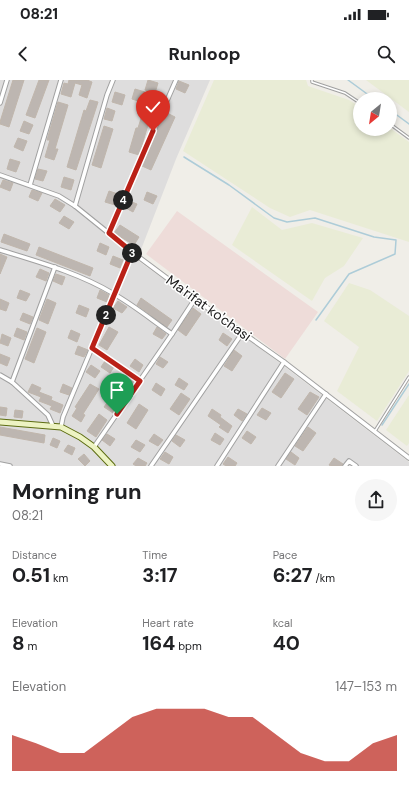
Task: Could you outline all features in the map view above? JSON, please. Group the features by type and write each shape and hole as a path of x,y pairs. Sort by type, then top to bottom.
{"main road":[{"path":"0,422 61,427 94,447 112,466"}],"street":[{"path":"0,103 7,80"},
{"path":"30,185 61,80"},
{"path":"75,206 107,95 113,80"},
{"path":"109,233 176,80"},
{"name":"Ma'rifat ko'chasi","path":"0,175 59,196 75,206 132,252 284,362 409,458"},
{"path":"0,250 55,267 95,284 115,294 172,334"},
{"path":"61,427 63,417 132,252"},
{"path":"12,382 55,267"},
{"path":"94,447 195,298"},
{"path":"151,466 243,332"},
{"path":"92,348 140,381"},
{"path":"217,466 284,362"},
{"path":"0,375 12,382 48,415 53,426"},
{"path":"278,466 326,394"},
{"path":"345,466 349,461 356,466"},
{"path":"0,464 10,466"}],"lane":[{"path":"312,80 312,82 345,93 353,98"},
{"path":"397,129 409,138"},
{"path":"375,431 409,377"}],"shaded area":[{"path":"0,80 210,80 176,159 137,260 276,360 409,462 409,466 0,466"},
{"path":"177,211 318,312 285,359 146,254"}],"green space":[{"path":"214,80 306,80 308,86 353,103 353,136 397,136 397,133 409,142 409,242 310,210 290,217 270,208 183,151"},
{"path":"366,80 409,80 409,112 397,103 397,92 382,92"},
{"path":"252,207 282,230 312,223 363,238 344,266 325,278 312,301 232,245"},
{"path":"349,283 370,290 409,316 409,371 377,421 337,391 359,347 324,321"},
{"path":"409,395 409,443 407,446 386,430"}],"building":[{"path":"13,80 24,80 9,127 0,124 0,122"},
{"path":"39,80 49,80 35,118 26,115"},
{"path":"69,80 87,80 92,82 87,98 79,95 82,85 75,83 71,97 61,94 64,83 68,84"},
{"path":"148,80 158,83 155,93 145,90"},
{"path":"179,81 189,85 185,93 176,89"},
{"path":"135,89 145,92 143,98 155,102 139,155 129,152 136,128 138,128 144,109 142,109 144,103 132,99"},
{"path":"115,92 125,95 122,105 112,102"},
{"path":"90,100 98,102 76,170 67,167 84,110 86,111"},
{"path":"58,102 68,105 55,149 58,149 54,160 45,157 50,140 47,140"},
{"path":"107,108 115,111 112,121 104,119"},
{"path":"165,112 175,117 151,170 142,166"},
{"path":"24,121 33,125 29,134 20,131"},
{"path":"104,126 113,129 101,168 92,165"},
{"path":"18,138 27,141 23,151 14,147"},
{"path":"10,159 20,162 16,172 7,169"},
{"path":"38,169 47,171 43,181 35,179"},
{"path":"64,177 74,180 71,190 61,187"},
{"path":"3,180 13,183 10,191 0,187"},
{"path":"32,190 42,193 38,201 29,197"},
{"path":"109,191 118,194 115,205 105,202"},
{"path":"147,192 157,196 153,204 144,200"},
{"path":"55,199 65,205 60,212 50,206"},
{"path":"127,200 137,204 133,212 124,207"},
{"path":"64,216 74,222 69,229 59,223"},
{"path":"120,225 139,237 134,245 114,233"},
{"path":"4,234 30,244 27,251 1,242"},
{"path":"100,243 109,247 106,255 97,251"},
{"path":"39,247 93,268 90,276 36,255"},
{"path":"0,254 7,257 0,274"},
{"path":"113,256 123,260 120,268 110,264"},
{"path":"40,269 49,273 46,281 36,277"},
{"path":"56,274 65,277 62,285 53,281"},
{"path":"20,290 30,294 26,301 17,298"},
{"path":"100,290 109,295 107,302 97,298"},
{"path":"141,298 172,320 167,327 137,305"},
{"path":"0,299 9,303 6,311 0,309"},
{"path":"47,299 56,303 48,324 39,320"},
{"path":"118,301 127,307 122,313 113,308"},
{"path":"79,305 89,309 86,317 76,313"},
{"path":"193,308 201,314 186,336 178,330"},
{"path":"23,313 33,317 30,324 20,320"},
{"path":"109,327 118,332 107,350 99,345"},
{"path":"157,327 166,334 162,339 153,334"},
{"path":"17,328 27,332 24,340 14,336"},
{"path":"37,328 46,332 34,363 25,359"},
{"path":"71,330 80,334 77,342 68,338"},
{"path":"223,333 232,339 227,346 219,340"},
{"path":"2,334 11,338 8,346 0,343"},
{"path":"78,346 88,350 84,357 75,354"},
{"path":"234,350 242,356 232,371 224,366"},
{"path":"0,354 10,358 7,366 0,363"},
{"path":"160,357 168,362 163,368 156,364"},
{"path":"135,359 143,365 139,372 130,366"},
{"path":"105,361 114,367 110,373 101,367"},
{"path":"91,365 100,371 95,378 86,372"},
{"path":"285,373 294,379 281,398 272,392"},
{"path":"126,375 134,381 123,397 115,392"},
{"path":"179,378 188,384 184,390 175,385"},
{"path":"156,383 165,389 161,396 152,390"},
{"path":"32,384 41,388 39,392 52,397 51,400 63,405 60,413 50,409 52,406 39,401 41,397 28,392"},
{"path":"63,384 72,388 69,395 60,392"},
{"path":"90,384 99,389 83,414 85,415 81,422 72,416 77,408 75,407"},
{"path":"310,392 319,397 307,415 298,409"},
{"path":"181,393 190,399 179,415 170,409"},
{"path":"109,400 118,406 113,413 104,407"},
{"path":"139,404 148,410 136,429 127,423"},
{"path":"0,407 7,408 6,416 0,415"},
{"path":"262,408 271,413 266,420 257,415"},
{"path":"212,409 221,415 220,417 232,426 228,433 219,427 221,425 208,416"},
{"path":"238,409 247,414 242,421 234,415"},
{"path":"15,410 23,411 22,418 14,417"},
{"path":"99,414 107,420 96,437 87,431"},
{"path":"0,427 45,435 44,443 0,435"},
{"path":"308,427 316,433 303,451 295,446"},
{"path":"247,431 256,437 251,444 242,438"},
{"path":"215,433 224,439 220,445 211,440"},
{"path":"107,434 115,439 110,446 102,440"},
{"path":"154,434 163,440 158,446 149,441"},
{"path":"176,435 185,440 180,447 172,441"},
{"path":"53,438 60,441 57,448 50,445"},
{"path":"136,440 145,445 140,452 131,447"},
{"path":"68,445 75,448 72,455 64,451"},
{"path":"165,452 173,457 169,464 160,459"},
{"path":"291,452 299,458 295,465 286,459"},
{"path":"84,454 90,461 85,466 78,459"},
{"path":"228,457 237,463 235,466 226,466 223,464"},
{"path":"138,458 147,463 145,466 136,466 133,464"},
{"path":"334,458 343,464 341,466 329,465"}],"waterway":[{"path":"348,80 364,92"},
{"path":"397,115 409,124"},
{"path":"184,157 229,185 274,218 287,222 315,218 374,237 396,240 395,254 349,274 316,320"},
{"path":"382,425 409,384"}],"route":[{"path":"117,414 140,381 92,348 132,252 109,233 153,131"}]}
